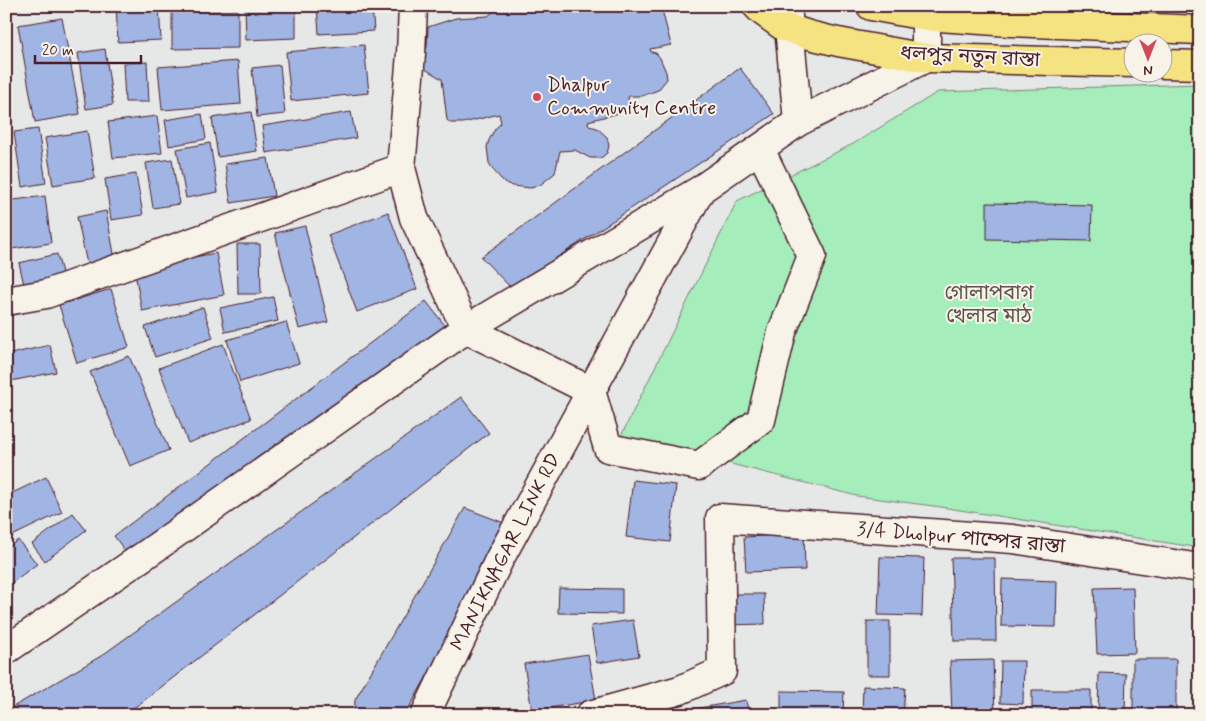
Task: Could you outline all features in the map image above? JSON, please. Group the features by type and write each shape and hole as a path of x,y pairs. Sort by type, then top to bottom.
{"main road":[{"name":"ধলপুর নতুন রাস্তা","path":"757,6 776,22 788,17 838,42 926,58 1124,63"},
{"name":"ধলপুর নতুন রাস্তা","path":"871,6 1010,22 1200,30"},
{"path":"1174,64 1200,65"}],"street":[{"path":"413,6 411,54 400,168 414,218 466,329 591,392 608,448 699,466 761,420 782,332 812,256 760,149"},
{"path":"6,650 148,553 466,329 700,190 798,122 926,58 926,11"},
{"path":"788,17 798,122"},
{"path":"6,301 46,294 400,168"},
{"name":"MANIKNAGAR LINK RD","path":"424,715 499,560 700,190"},
{"name":"3/4 Dholpur পাম্পের রাস্তা","path":"590,715 680,690 722,671 720,518 1013,539 1200,568"}],"green space":[{"name":"গোলাপবাগ খেলার মাঠ","path":"1200,84 1200,548 941,507 857,496 621,436 737,201 853,144 938,92"}],"building":[{"path":"116,6 159,6 161,40 118,42"},
{"path":"245,6 296,6 296,38 246,40"},
{"path":"317,6 372,6 374,31 319,34"},
{"name":"Dhalpur Community Centre","path":"500,6 661,6 671,45 650,49 651,52 656,53 660,58 666,72 667,79 658,90 642,96 629,96 632,112 623,112 588,121 589,126 597,128 607,137 609,146 607,153 601,158 590,158 575,150 560,151 555,173 540,185 531,188 512,186 504,182 489,163 487,147 495,129 501,123 499,114 463,123 450,123 447,120 442,79 425,69 422,63 427,47 428,27 456,18 488,16"},
{"path":"1066,6 1145,6 1145,8"},
{"path":"1154,6 1200,6 1200,11 1154,11"},
{"path":"238,10 238,48 172,49 172,12"},
{"path":"62,18 80,114 35,122 18,25"},
{"path":"364,45 369,93 291,101 286,52"},
{"path":"105,49 113,105 86,109 78,53"},
{"path":"238,61 241,104 162,110 158,67"},
{"path":"147,62 149,102 125,102 123,63"},
{"path":"280,65 285,114 257,117 252,68"},
{"path":"740,68 774,114 511,288 481,257"},
{"path":"251,112 257,151 218,157 212,118"},
{"path":"351,112 356,138 266,153 262,126"},
{"path":"202,114 206,139 169,146 165,120"},
{"path":"157,116 162,153 113,158 108,122"},
{"path":"38,129 46,183 22,187 14,132"},
{"path":"87,131 95,178 53,185 45,138"},
{"path":"210,143 218,192 186,198 177,149"},
{"path":"268,158 274,196 231,203 225,164"},
{"path":"172,159 179,204 153,208 146,163"},
{"path":"136,174 143,215 111,220 105,179"},
{"path":"45,196 51,243 12,249 6,201"},
{"path":"987,203 1092,205 1091,241 987,239"},
{"path":"106,211 115,259 87,264 77,217"},
{"path":"388,212 417,289 357,312 328,235"},
{"path":"305,226 328,322 299,329 275,233"},
{"path":"237,244 260,244 261,294 238,294"},
{"path":"216,253 224,295 142,311 134,268"},
{"path":"57,254 64,280 25,289 19,263"},
{"path":"111,289 129,347 77,363 59,305"},
{"path":"273,297 278,321 225,332 220,308"},
{"path":"426,301 450,332 137,567 114,536"},
{"path":"203,307 213,338 155,357 145,327"},
{"path":"286,322 299,363 240,382 227,340"},
{"path":"223,344 251,419 188,443 159,368"},
{"path":"50,345 56,372 6,382 6,355"},
{"path":"129,356 169,450 130,466 90,372"},
{"path":"461,397 489,433 138,705 120,715 6,715 6,711 101,656"},
{"path":"46,477 62,512 6,539 6,496"},
{"path":"633,480 676,485 670,542 626,537"},
{"path":"465,508 512,526 405,715 354,715 355,700"},
{"path":"73,513 86,530 45,561 32,544"},
{"path":"804,534 805,570 746,572 744,537"},
{"path":"18,540 37,564 6,587 6,549"},
{"path":"880,557 924,558 922,616 878,615"},
{"path":"951,558 995,558 996,641 954,641"},
{"path":"1002,579 1057,581 1056,627 1001,626"},
{"path":"1133,587 1135,653 1097,654 1094,588"},
{"path":"559,588 622,589 622,614 558,613"},
{"path":"726,594 764,594 765,624 727,625"},
{"path":"633,620 639,656 597,663 591,626"},
{"path":"867,621 890,621 890,675 867,675"},
{"path":"588,654 596,700 532,711 524,664"},
{"path":"1133,659 1176,659 1176,715 1133,715"},
{"path":"993,660 995,715 952,715 950,661"},
{"path":"1001,661 1024,661 1023,704 1000,703"},
{"path":"1099,673 1126,674 1125,715 1098,715"},
{"path":"863,686 905,688 903,715 862,715"},
{"path":"1032,690 1091,690 1091,715 1032,715"},
{"path":"781,691 844,692 843,715 781,715"},
{"path":"746,700 749,715 677,715 676,712"}],"place":[{"name":"Dhalpur Community Centre","path":"537,97"}]}
